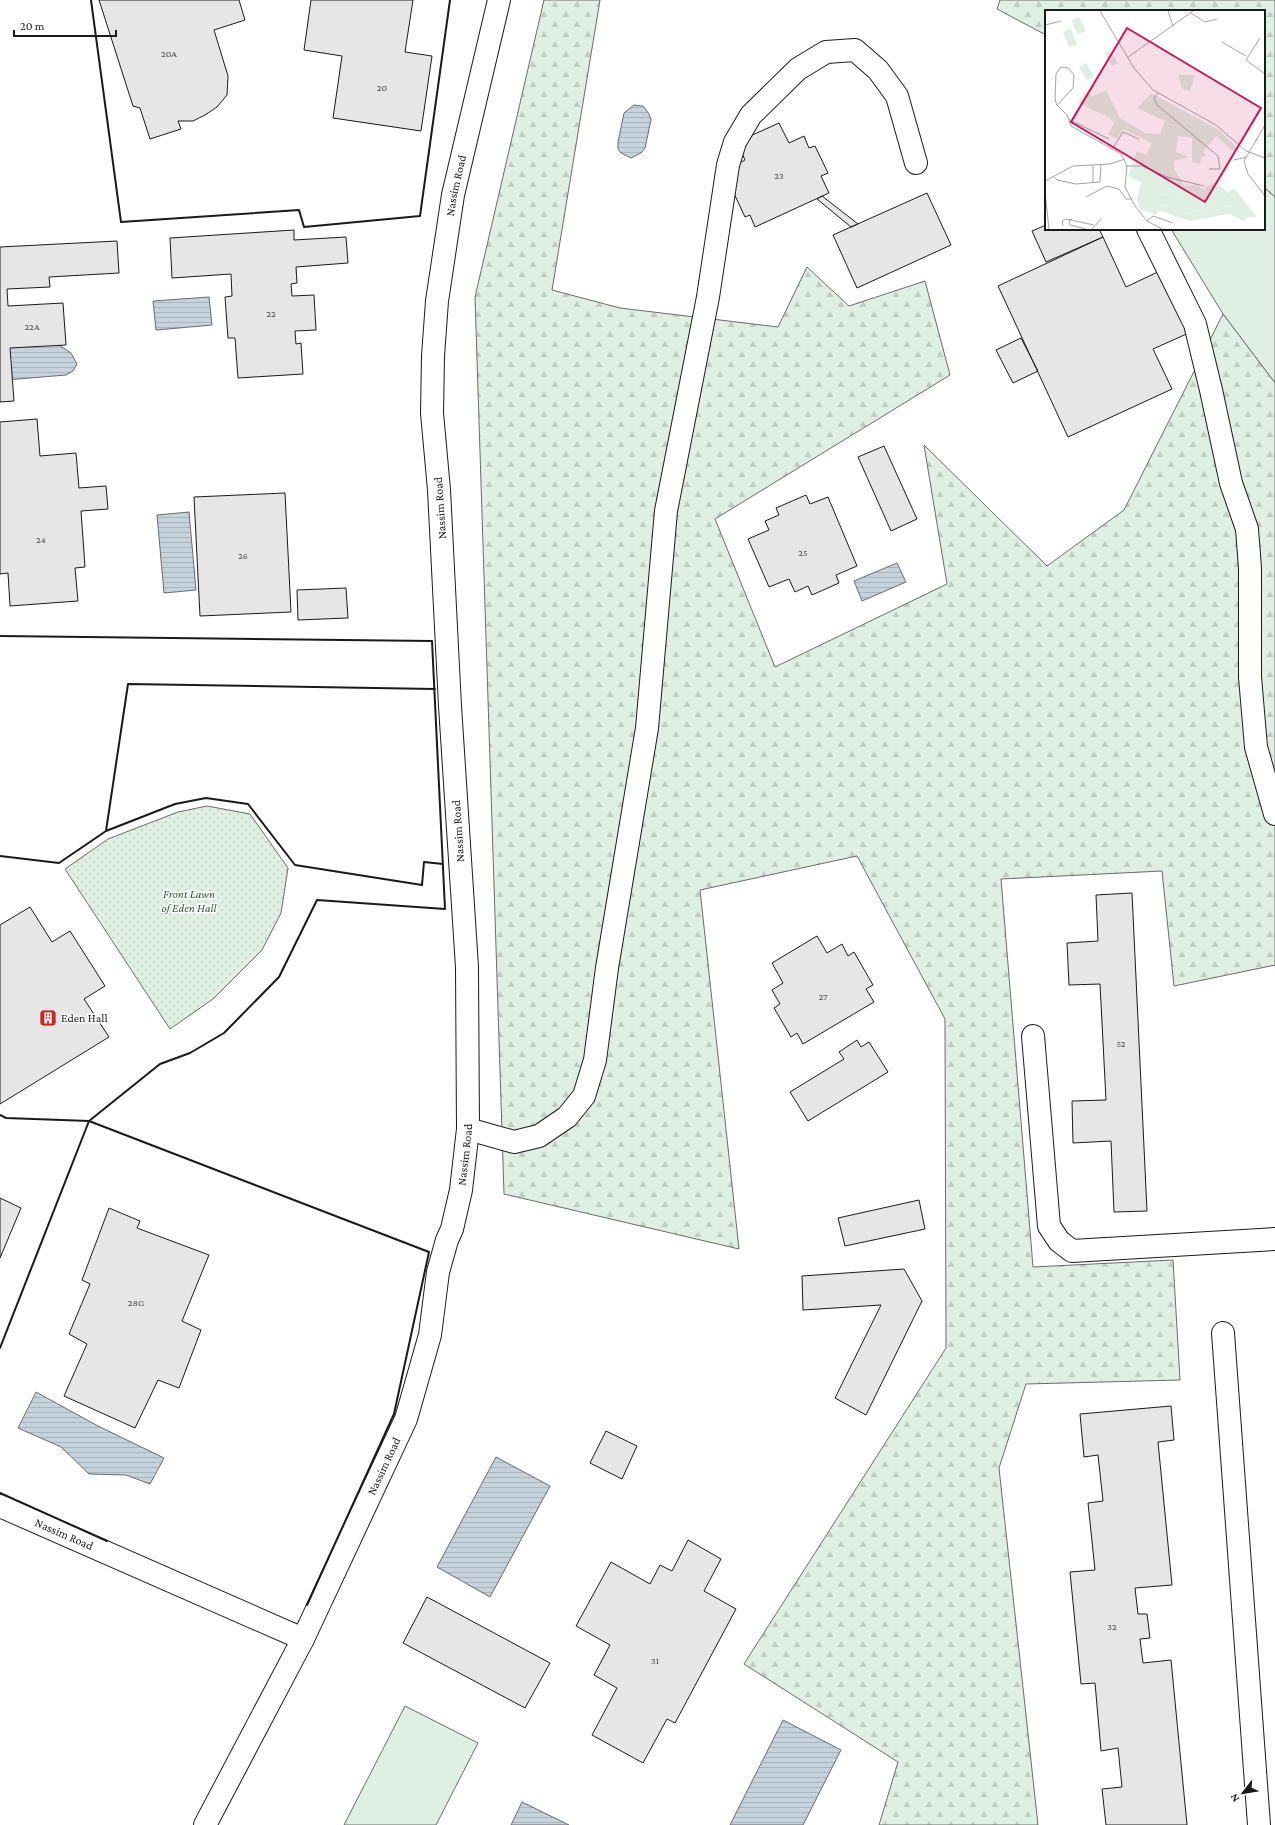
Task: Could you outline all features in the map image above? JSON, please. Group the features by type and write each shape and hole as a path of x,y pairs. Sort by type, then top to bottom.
{"street":[{"name":"Nassim Road","path":"205,1825 303,1639 406,1419 430,1335 438,1272 447,1240 452,1229 461,1190 468,1129 467,967 450,706 439,490 432,413 432,386 437,301 453,195 499,0"},
{"path":"468,1129 514,1142 539,1136 567,1116 584,1096 595,1060 607,968 647,728 666,511 708,297 728,165 735,142 751,115 798,69 826,52 855,50 878,70 897,96 916,163"},
{"path":"1148,230 1195,324 1231,483 1247,529 1250,568 1250,677 1256,747 1275,814"},
{"path":"1033,1036 1049,1226 1059,1241 1072,1251 1275,1239"},
{"path":"1223,1333 1259,1825"},
{"name":"Nassim Road","path":"0,1506 303,1639"}],"green space":[{"path":"544,0 600,0 552,290 620,308 778,327 807,267 849,306 925,281 950,375 715,519 775,667 947,584 924,445 1047,566 1124,510 1223,314 1275,383 1275,965 1174,986 1162,871 1001,879 1033,1267 1173,1260 1180,1380 1026,1384 999,1468 1038,1825 879,1825 898,1762 744,1664 946,1348 945,1019 857,856 700,890 739,1249 504,1194 475,297"},
{"path":"1000,0 1275,0 1275,197 1265,188 1265,10 1045,10 1045,34 997,9"},
{"path":"1265,188 1275,197 1275,383 1223,314 1172,230 1265,230"},
{"name":"Front Lawn of Eden Hall","path":"207,806 250,814 288,868 281,913 262,950 213,999 170,1029 65,869 108,839 178,812"},
{"path":"405,1706 478,1743 436,1825 344,1825"}],"shaded area":[{"path":"634,105 643,106 649,114 651,120 645,148 641,153 631,158 621,153 618,149 618,142 624,113"},
{"path":"209,297 212,325 156,330 153,301"},
{"path":"56,343 71,353 77,364 73,371 66,375 6,380 3,345"},
{"path":"189,512 196,590 164,593 157,515"},
{"path":"897,563 906,582 862,601 854,581"},
{"path":"36,1392 98,1426 164,1458 150,1484 126,1475 89,1474 61,1447 18,1428"},
{"path":"496,1457 550,1486 490,1597 437,1567"},
{"path":"783,1720 841,1750 803,1825 730,1825"},
{"path":"522,1802 569,1825 511,1825"}],"building":[{"path":"99,0 239,0 245,20 214,30 228,76 227,95 217,107 205,115 193,121 178,121 181,129 150,139 140,108 133,106"},
{"path":"311,0 413,0 405,52 432,56 421,131 333,118 342,56 304,50"},
{"path":"779,123 789,143 804,136 809,148 815,146 828,173 821,176 829,193 755,227 750,215 745,217 730,185 737,183 730,168 745,160 737,142"},
{"path":"927,193 951,245 857,288 833,235"},
{"path":"822,196 858,224 851,227 817,199"},
{"path":"1045,225 1045,230 1100,230 1103,237 1046,262 1032,231"},
{"path":"294,230 294,240 346,237 348,263 296,267 297,283 291,284 292,296 314,295 316,330 295,331 296,344 301,343 303,374 238,378 235,338 228,338 225,297 232,296 231,274 172,278 170,238"},
{"path":"1103,237 1126,287 1162,270 1191,332 1153,349 1172,389 1068,437 998,286"},
{"path":"117,241 119,273 49,277 50,287 7,289 8,306 63,303 66,345 10,348 14,401 0,402 0,247"},
{"path":"1021,338 1038,371 1013,383 996,350"},
{"path":"37,419 40,456 76,453 79,488 106,486 108,509 81,511 85,567 75,568 78,601 10,606 8,573 0,574 0,422"},
{"path":"884,446 917,519 891,531 858,457"},
{"path":"285,493 291,612 200,616 194,497"},
{"path":"806,495 810,504 828,497 857,566 836,575 839,583 812,595 808,586 795,592 789,579 769,587 748,539 769,530 765,521 779,515 776,508"},
{"path":"346,588 348,618 298,620 297,590"},
{"path":"1132,893 1147,1211 1114,1212 1111,1141 1073,1143 1072,1101 1106,1100 1100,984 1069,985 1067,943 1098,941 1096,895"},
{"name":"Eden Hall","path":"30,907 52,942 70,931 105,986 84,999 109,1037 0,1104 0,925"},
{"path":"817,936 827,953 842,944 848,956 854,952 873,985 866,989 874,1002 803,1044 797,1033 791,1037 774,1008 780,1004 772,990 783,983 772,963"},
{"path":"857,1040 861,1047 869,1042 888,1072 808,1121 790,1092 844,1059 839,1052"},
{"path":"0,1198 21,1208 0,1258"},
{"path":"919,1200 925,1229 845,1246 838,1218"},
{"path":"109,1208 140,1221 137,1228 209,1255 182,1321 201,1330 179,1388 158,1380 135,1428 64,1396 87,1344 69,1334 90,1284 82,1280"},
{"path":"904,1269 922,1301 866,1415 835,1398 881,1305 803,1310 802,1276"},
{"path":"1171,1406 1174,1440 1158,1442 1172,1585 1135,1588 1138,1614 1147,1614 1150,1638 1140,1639 1143,1663 1171,1660 1187,1825 1106,1825 1102,1789 1122,1787 1118,1748 1101,1751 1095,1683 1081,1684 1070,1572 1095,1570 1088,1503 1103,1501 1098,1455 1084,1457 1080,1414"},
{"path":"606,1431 637,1446 622,1479 590,1463"},
{"path":"688,1540 721,1559 704,1591 736,1609 675,1723 667,1719 643,1763 592,1735 617,1688 594,1675 610,1645 576,1626 611,1562 650,1584 660,1565 672,1571"},
{"path":"427,1597 550,1663 525,1708 403,1643"}],"wall":[{"path":"91,0 121,222 299,210 304,227 420,216 450,0"},
{"path":"0,636 432,641 445,909 317,900 279,977 224,1033 190,1053 160,1064 89,1121 6,1118 0,1115"},
{"path":"106,831 128,684 435,689"},
{"path":"0,856 59,863 106,831 175,804 206,798 248,804 295,865 422,885 424,862 443,864"},
{"path":"0,1348 89,1121 429,1252 394,1414 307,1605"},
{"path":"0,1493 107,1541"}],"place":[{"name":"Eden Hall","path":"48,1018"}]}
